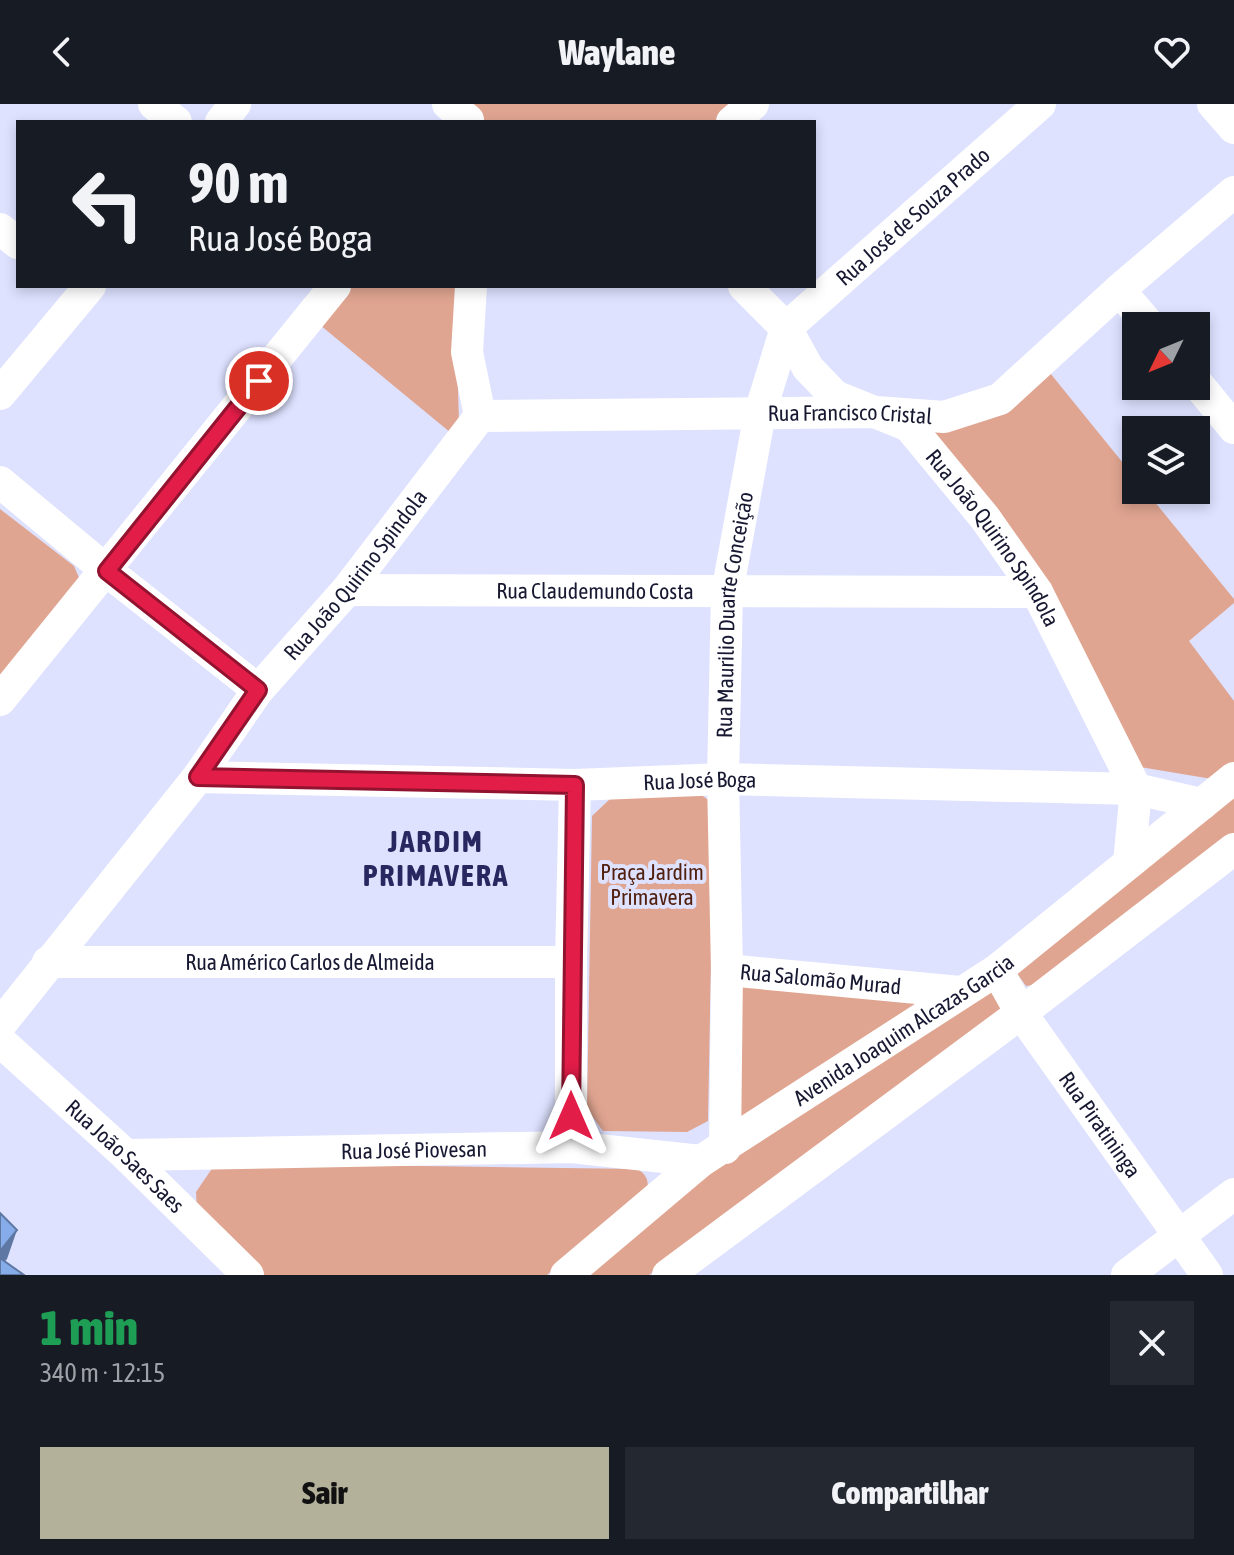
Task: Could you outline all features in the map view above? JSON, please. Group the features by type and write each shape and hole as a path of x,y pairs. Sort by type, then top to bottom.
{"street":[{"path":"154,104 174,120"},
{"path":"223,120 235,104"},
{"path":"734,120 753,104"},
{"name":"Rua José de Souza Prado","path":"786,328 1040,104"},
{"path":"1213,104 1234,128"},
{"name":"Rua Francisco Cristal","path":"480,416 876,412 944,417 1000,399 1119,290 1234,192"},
{"path":"0,229 16,241"},
{"path":"0,700 333,288"},
{"path":"471,288 467,352 480,416"},
{"name":"Rua João Quirino Spindola","path":"746,288 786,328 808,368 835,396 909,426 985,518 1037,592 1136,789"},
{"path":"0,394 81,289"},
{"path":"1119,290 1138,312"},
{"name":"Rua Maurilio Duarte Conceição","path":"713,1154 727,970 723,779 727,593 760,413 786,328"},
{"path":"1210,399 1234,428"},
{"name":"Rua João Quirino Spindola","path":"0,1025 198,777 258,690 347,590 480,416"},
{"path":"0,482 258,690"},
{"name":"Rua Claudemundo Costa","path":"347,590 1037,592"},
{"name":"Rua José Boga","path":"198,777 575,785 723,779 1136,789 1202,804"},
{"name":"Avenida Joaquim Alcazas Garcia","path":"566,1275 713,1154 997,970 1234,778"},
{"path":"571,1147 575,785"},
{"path":"1129,863 1136,789"},
{"path":"668,1275 1021,1013 1234,849"},
{"name":"Rua Américo Carlos de Almeida","path":"48,962 571,962"},
{"name":"Rua Salomão Murad","path":"727,970 960,992"},
{"name":"Rua Piratininga","path":"997,970 1021,1013 1207,1275"},
{"name":"Rua João Saes Saes","path":"0,1041 126,1155 248,1275"},
{"name":"Rua José Piovesan","path":"126,1155 571,1147 713,1154"},
{"path":"1127,1275 1234,1194"}],"green space":[{"path":"468,104 737,104 719,120 478,120"},
{"path":"349,288 464,288 457,352 459,423 451,433 320,325"},
{"path":"1046,368 1122,462 1122,504 1156,504 1234,599 1234,603 1189,641 1234,701 1234,764 1212,779 1140,767 928,423"},
{"path":"0,509 74,566 80,580 0,679"},
{"path":"1234,793 1234,836 1033,985 1026,986 1016,972"},
{"name":"Praça Jardim Primavera","path":"700,794 714,804 708,1121 687,1132 603,1131 587,1109 592,816 611,798"},
{"path":"746,983 909,1001 917,1005 744,1125 736,1110 737,990"},
{"path":"991,992 1001,1007 996,1017 649,1275 585,1275 730,1157"},
{"path":"221,1163 638,1169 647,1179 648,1188 547,1275 262,1275 197,1211 196,1192 211,1170"}],"building":[{"path":"0,1213 17,1230 0,1251"},
{"path":"0,1258 24,1275 0,1275"}],"district":[{"name":"JARDIM PRIMAVERA","path":"436,859"}],"route":[{"path":"259,381 107,571 258,690 198,777 575,785 571,1116"}]}
